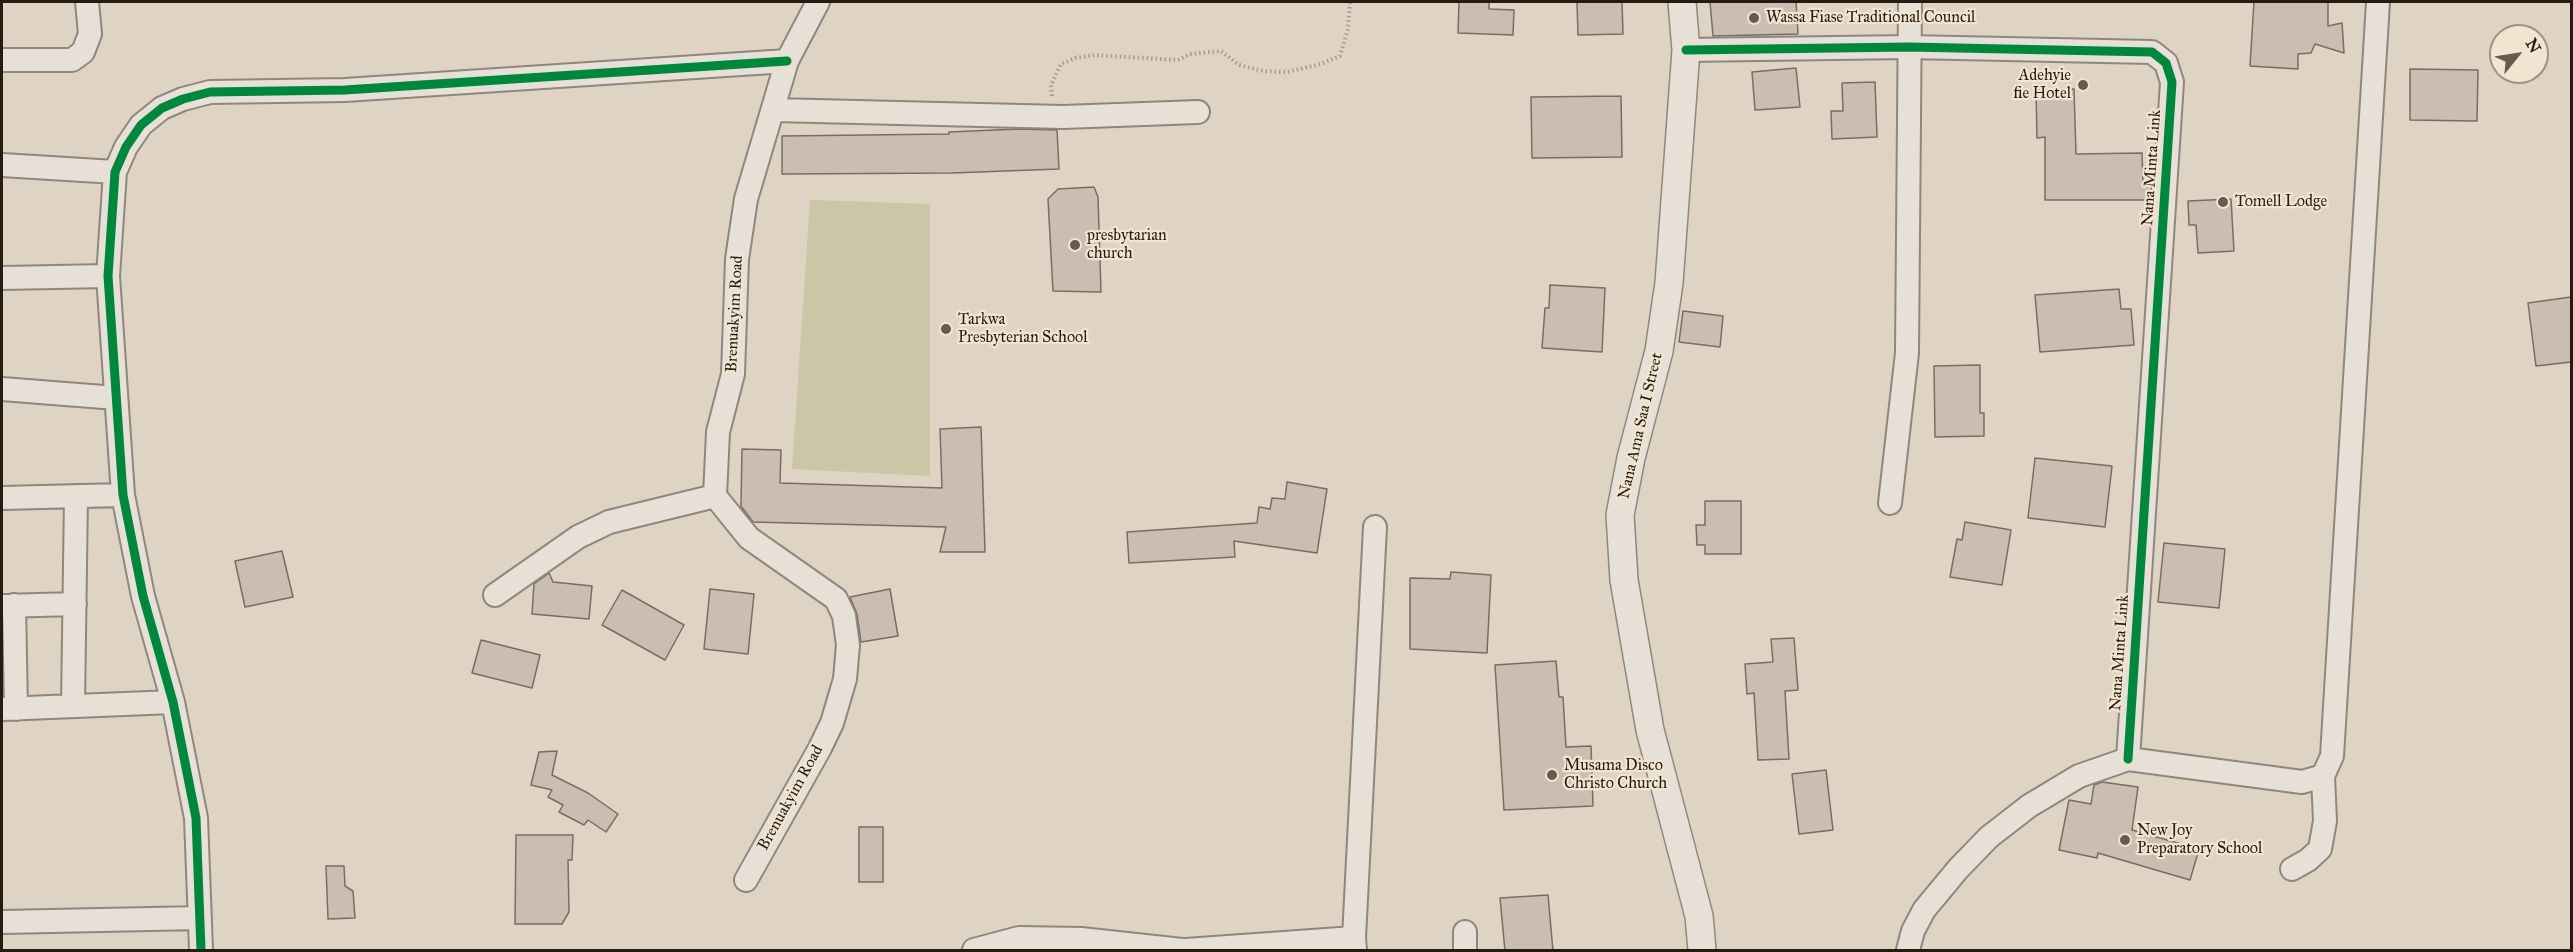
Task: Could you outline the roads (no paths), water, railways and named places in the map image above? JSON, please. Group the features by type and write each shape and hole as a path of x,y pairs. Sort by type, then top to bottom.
{"street":[{"path":"2,60 72,60 83,52 90,34 87,2"},
{"name":"Brenuakyim Road","path":"746,880 832,723 845,679 848,645 844,616 836,598 749,538 715,496 718,432 733,374 737,259 747,199 788,62 818,2"},
{"name":"Nana Ama Saa I Street","path":"1682,2 1686,50 1670,283 1659,351 1631,458 1620,515 1624,580 1650,729 1698,916 1702,951"},
{"path":"1890,503 1907,353 1910,2"},
{"path":"2292,869 2308,860 2320,849 2325,821 2323,776 2332,756 2378,2"},
{"name":"Nana Minta Link","path":"1686,50 1909,47 2152,52 2166,63 2172,82 2128,759"},
{"path":"201,951 196,818 173,702 143,596 123,495 108,276 114,172 126,147 141,125 162,108 183,99 210,92 345,90 788,62"},
{"path":"774,110 1032,116 1197,112"},
{"path":"2,165 114,172"},
{"path":"2,278 108,276"},
{"path":"2,389 116,398"},
{"path":"2,498 123,495"},
{"path":"73,706 76,496"},
{"path":"495,595 578,537 609,522 715,496"},
{"path":"974,951 1019,938 1081,939 1184,951 1355,944 1375,527"},
{"path":"75,604 8,605 9,709 173,702"},
{"path":"1908,951 1913,931 1924,910 1958,869 1989,837 2029,806 2079,776 2128,759 2302,782 2323,776"},
{"path":"2,922 200,918"}],"place":[{"name":"Wassa Fiase Traditional Council","path":"1754,18"},
{"name":"Adehyie fie Hotel","path":"2083,85"},
{"name":"Tomell Lodge","path":"2223,202"},
{"name":"presbytarian church","path":"1075,245"},
{"name":"Tarkwa Presbyterian School","path":"946,329"},
{"name":"Musama Disco Christo Church","path":"1552,775"},
{"name":"New Joy Preparatory School","path":"2125,840"}]}
